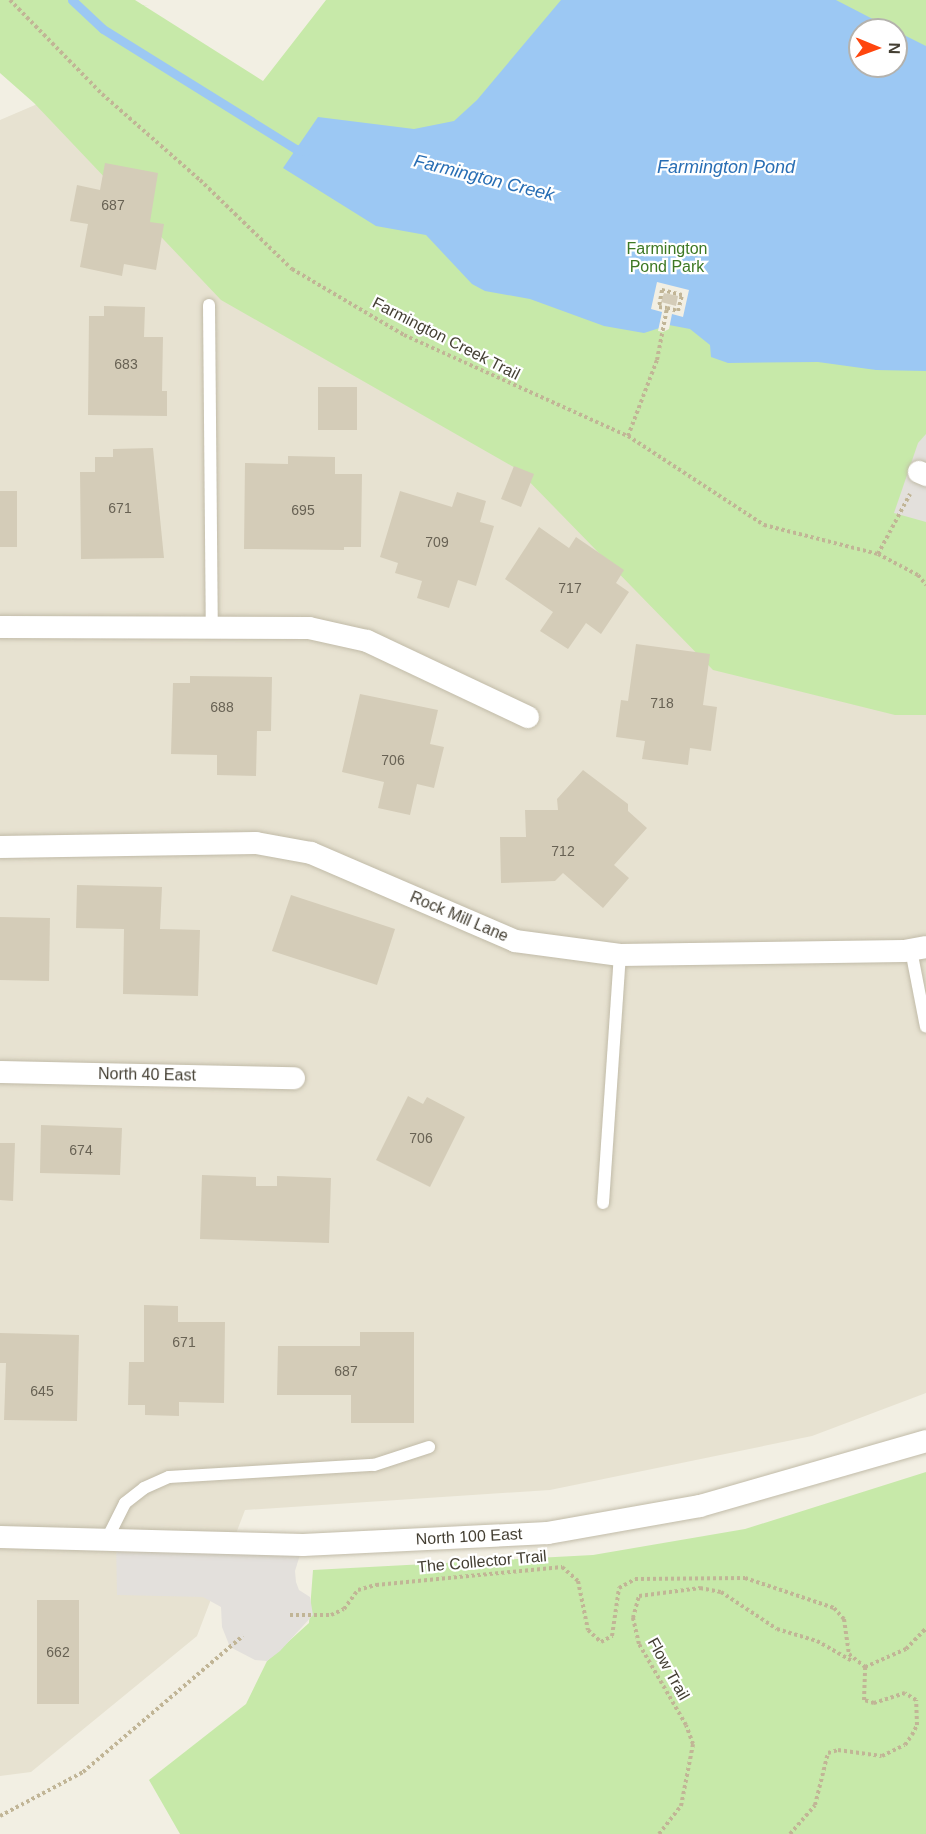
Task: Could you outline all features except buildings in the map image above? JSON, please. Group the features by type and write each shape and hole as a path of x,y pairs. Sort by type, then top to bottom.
{"street":[{"path":"0,627 212,630 309,628 367,641 528,717"},
{"name":"Rock Mill Lane","path":"0,847 256,843 311,853 515,941 620,955 919,949"},
{"name":"North 40 East","path":"0,1072 294,1078"},
{"name":"North 100 East","path":"0,1537 303,1545 548,1533 700,1506 926,1441"}],"lane":[{"path":"208,305 212,630"},
{"path":"919,949 926,1027"},
{"path":"603,1203 620,955"},
{"path":"107,1539 125,1503 144,1488 169,1477 374,1465 429,1447"}],"path":[{"name":"Farmington Creek Trail","path":"10,0 102,94 200,180 292,268 404,335 628,436 764,525 878,554 918,575 926,585"},
{"path":"662,290 682,294 678,311 667,308 659,307 662,290"},
{"path":"628,436 657,360 667,308"},
{"path":"878,554 900,519 922,474"},
{"name":"The Collector Trail","path":"290,1615 331,1615 344,1609 358,1590 376,1585 562,1567 578,1581 588,1630 601,1642 612,1636 619,1588 627,1583 731,1576 840,1611 853,1661"},
{"name":"Flow Trail","path":"659,1834 681,1806 693,1744 686,1725 639,1644 633,1618 639,1596 700,1588 721,1592 777,1629 817,1641 853,1661"},
{"path":"865,1667 906,1649 926,1628"},
{"path":"0,1816 83,1772 243,1636"},
{"path":"853,1661 865,1667"},
{"path":"790,1834 815,1805 828,1753 838,1749 882,1756 905,1745 912,1735 916,1725 916,1700 905,1693 874,1703 864,1700 865,1667"}],"shaded area":[{"path":"70,90 926,681 926,1393 812,1436 550,1490 245,1510 197,1636 31,1772 0,1776 0,120"},
{"path":"926,434 926,522 894,513 918,443"},
{"path":"116,1539 303,1545 295,1571 296,1582 299,1590 310,1597 313,1615 280,1651 267,1661 255,1660 230,1647 222,1627 221,1607 203,1597 117,1595"}],"green space":[{"name":"Farmington Pond Park","path":"0,0 135,0 263,81 326,0 926,0 926,715 895,715 713,670 517,469 221,300 34,103 0,73"},
{"path":"926,1472 926,1834 180,1834 149,1780 246,1704 267,1661 309,1623 313,1570 593,1555 745,1529"}],"water":[{"name":"Farmington Pond","path":"561,0 836,0 871,18 848,18 848,78 908,78 908,37 926,46 926,371 876,370 818,362 728,363 711,357 710,345 690,329 669,325 644,333 604,326 530,299 485,291 472,284 426,235 376,226 283,168 318,117 414,129 454,121 477,100"}],"pier":[{"path":"657,282 689,290 683,317 672,314 669,329 663,332 658,331 662,312 651,309"}],"waterway":[{"name":"Farmington Creek","path":"72,0 103,29 296,149 306,151"}]}
